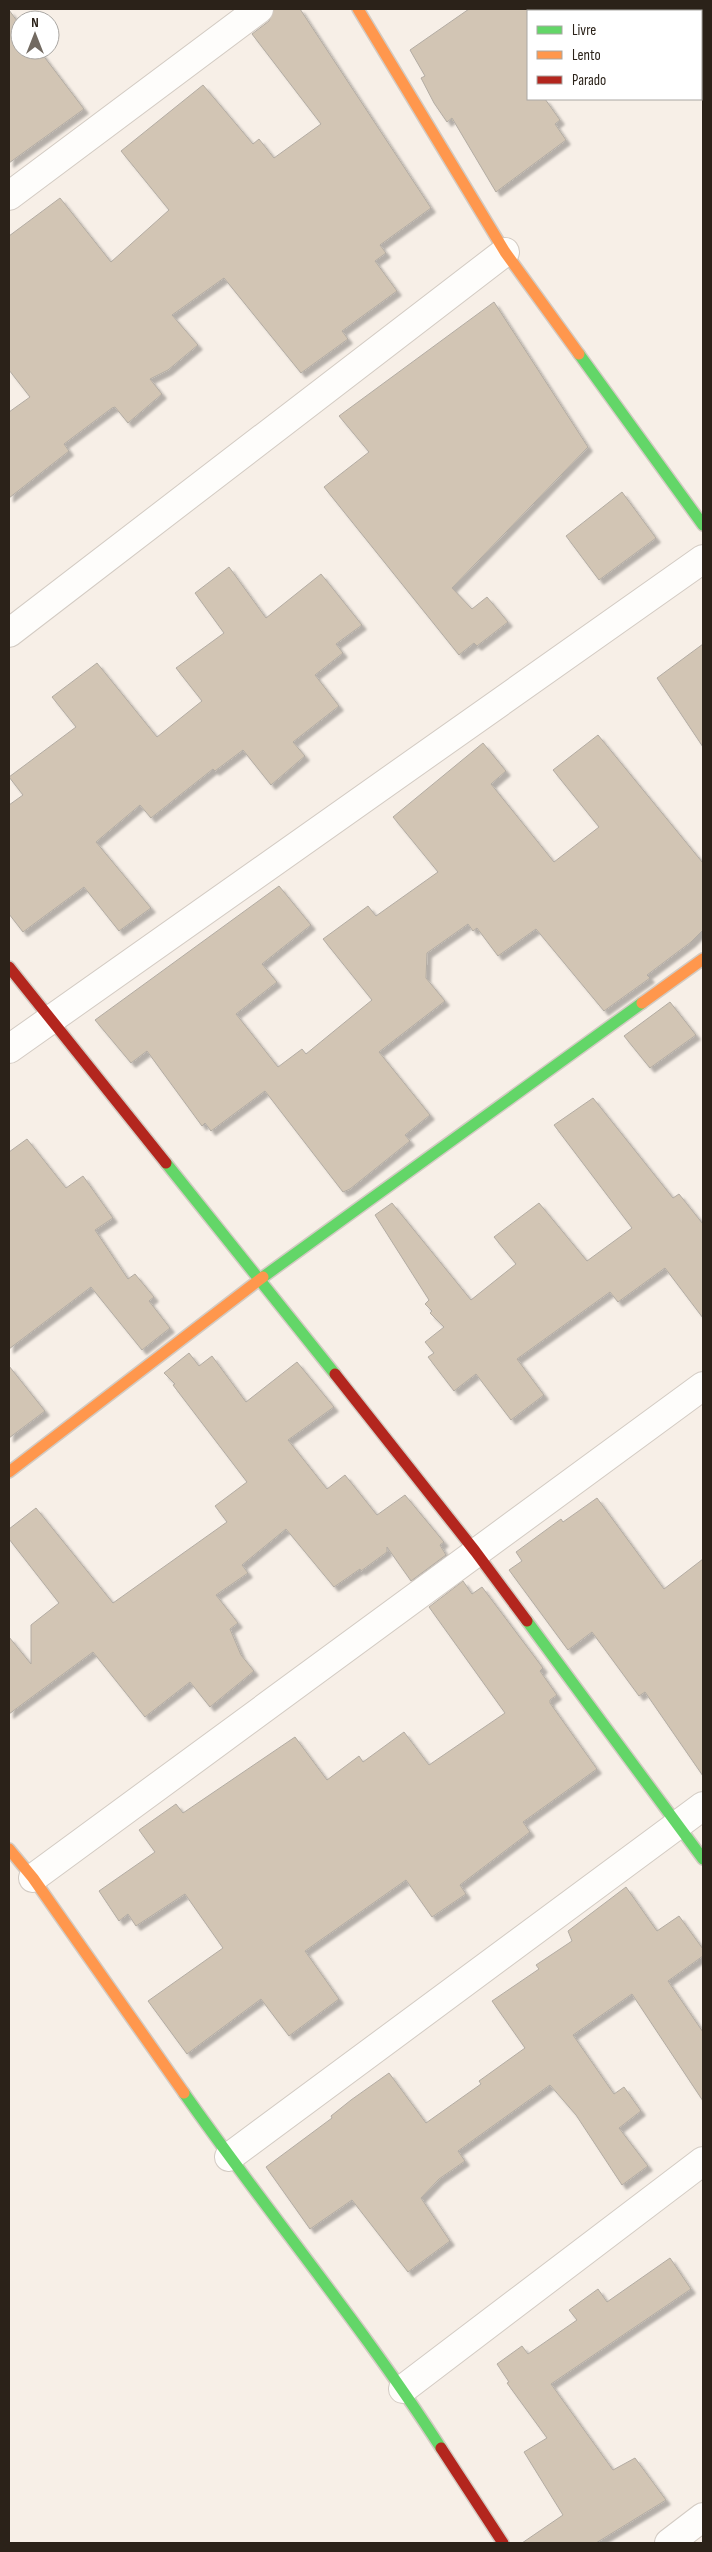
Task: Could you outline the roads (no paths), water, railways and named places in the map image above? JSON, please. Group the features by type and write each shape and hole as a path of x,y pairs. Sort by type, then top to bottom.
{"street":[{"path":"9,196 259,9"},
{"path":"358,9 505,252 703,525"},
{"path":"9,633 505,252"},
{"path":"9,1049 703,559"},
{"path":"9,1472 260,1279 703,960"},
{"path":"9,967 260,1279 475,1551 703,1859"},
{"path":"33,1878 475,1551 703,1386"},
{"path":"229,2157 703,1806"},
{"path":"9,1849 33,1878 229,2157 403,2389 503,2543"},
{"path":"403,2389 703,2161"},
{"path":"669,2543 703,2517"}]}
